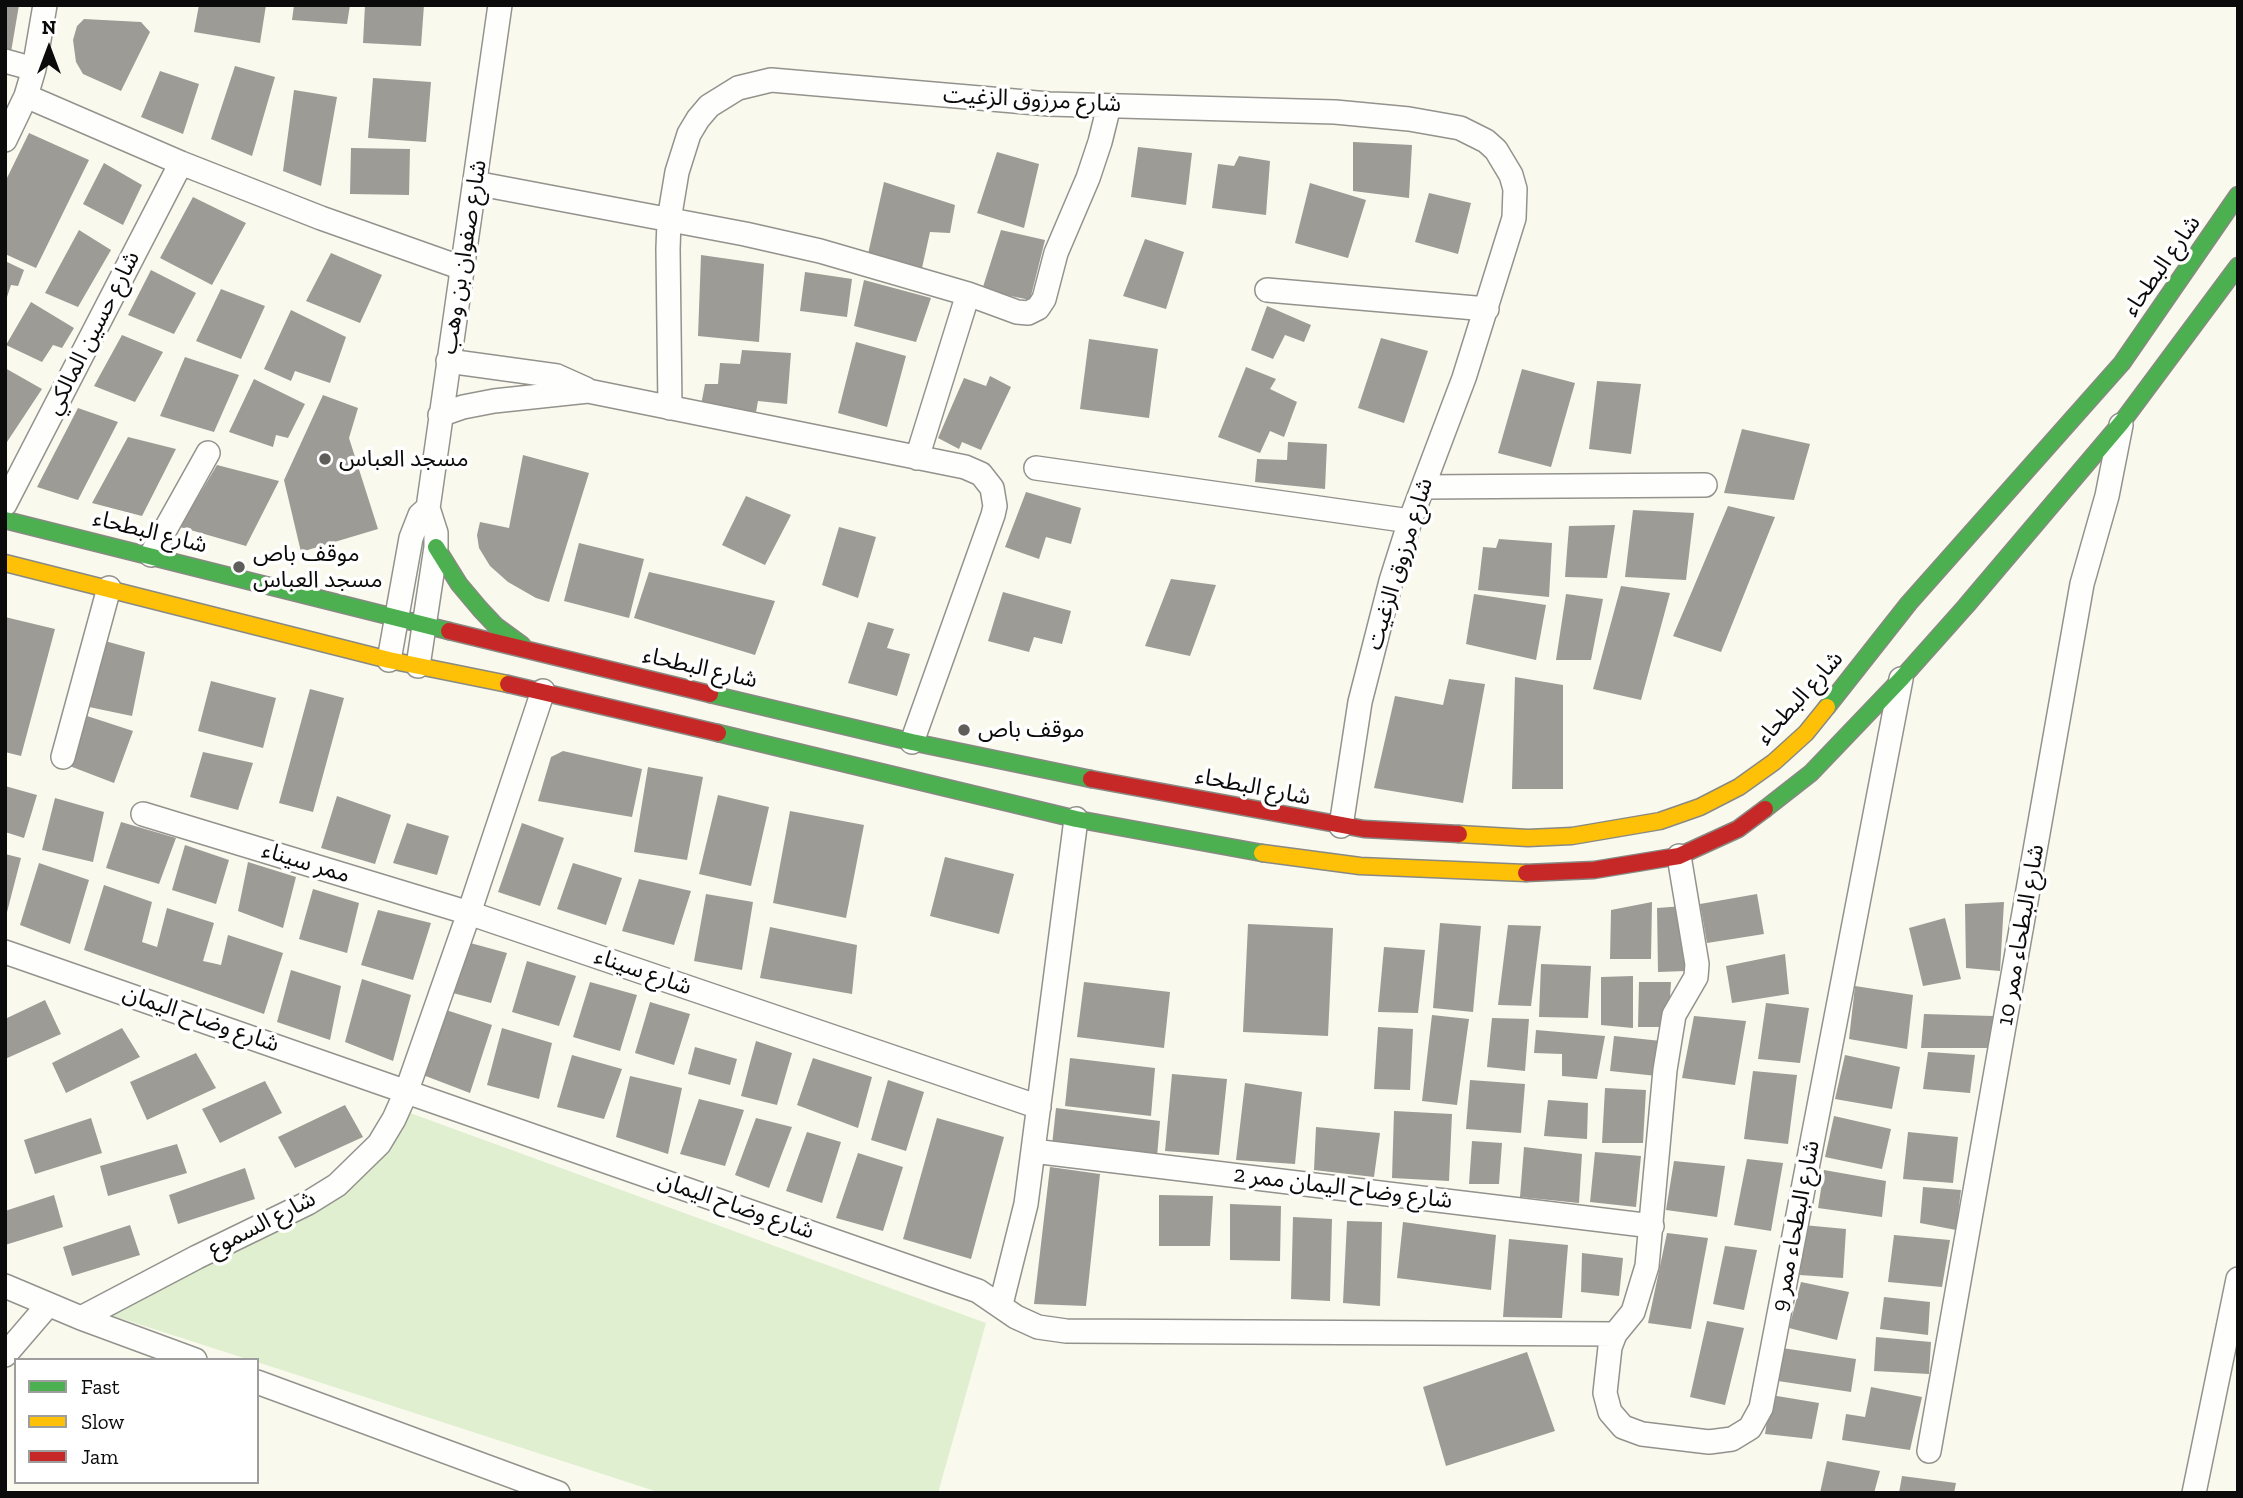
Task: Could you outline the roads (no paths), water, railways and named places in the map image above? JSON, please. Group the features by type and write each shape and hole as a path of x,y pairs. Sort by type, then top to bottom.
{"street":[{"path":"5,139 26,96 34,69 45,5"},
{"name":"شارع صفوان بن وهب","path":"418,666 436,547 436,533 428,508 500,5"},
{"path":"5,61 34,69"},
{"name":"شارع مرزوق الزغيت","path":"670,408 669,220 677,172 689,134 709,106 738,88 755,83 789,81 1013,101 1335,111 1409,119 1460,128 1473,133 1496,150 1511,175 1515,189 1514,218 1487,309 1391,581 1360,702 1341,826"},
{"path":"26,96 181,163 321,218 462,268"},
{"path":"475,183 820,251 968,294 1022,313 1033,311 1041,304 1056,253 1096,154 1109,106"},
{"name":"شارع حسين المالكي","path":"5,504 181,163"},
{"name":"شارع البطحاء","path":"5,563 389,660 543,691 1076,820 1241,850 1362,847 1572,836 1616,830 1660,821 1700,807 1739,787 1774,762 1806,733 1909,603 2122,363 2238,195"},
{"name":"شارع البطحاء","path":"5,520 532,652 912,742 1084,778 1341,826 1362,847 1408,869 1532,873 1594,870 1679,856 1738,829 1811,773 1901,680 2122,422 2238,266"},
{"path":"1267,290 1487,309"},
{"path":"917,458 968,294"},
{"path":"448,361 557,376 579,384 588,391"},
{"path":"440,415 494,401 588,391 965,467 981,474 992,488 995,506 912,742"},
{"name":"شارع البطحاء ممر 10","path":"1929,1451 2082,584 2107,496 2122,422"},
{"path":"152,555 208,453"},
{"path":"1036,468 1410,521"},
{"path":"1423,487 1705,485"},
{"name":"شارع صفوان بن وهب","path":"389,660 411,538 415,525 428,508"},
{"path":"436,547 459,584 480,609 496,626 532,652"},
{"path":"63,757 109,588"},
{"name":"شارع البطحاء ممر 9","path":"1679,856 1698,964 1691,988 1674,1015 1665,1070 1647,1266 1633,1312 1615,1334 1608,1359 1605,1393 1610,1412 1623,1427 1642,1434 1709,1442 1732,1439 1751,1428 1760,1408 1901,680"},
{"path":"469,913 543,691"},
{"name":"ممر سيناء","path":"143,814 469,913"},
{"path":"1001,1304 1020,1233 1033,1151 1076,820"},
{"name":"شارع السموع","path":"81,1318 197,1257 274,1222 338,1185 379,1144 407,1090 469,913"},
{"name":"شارع سيناء","path":"469,913 1039,1107"},
{"name":"شارع وضاح اليمان","path":"5,952 978,1290 1016,1317 1038,1327 1066,1331 1615,1334"},
{"name":"شارع وضاح اليمان ممر 2","path":"1033,1151 1652,1226"},
{"path":"2194,1493 2238,1279"},
{"path":"5,1286 81,1318 190,1358"},
{"path":"5,1355 48,1305"},
{"path":"259,1383 558,1493"}],"place":[{"name":"مسجد العباس","path":"325,459"},
{"name":"موقف باص مسجد العباس","path":"239,567"},
{"name":"موقف باص","path":"964,730"}]}
